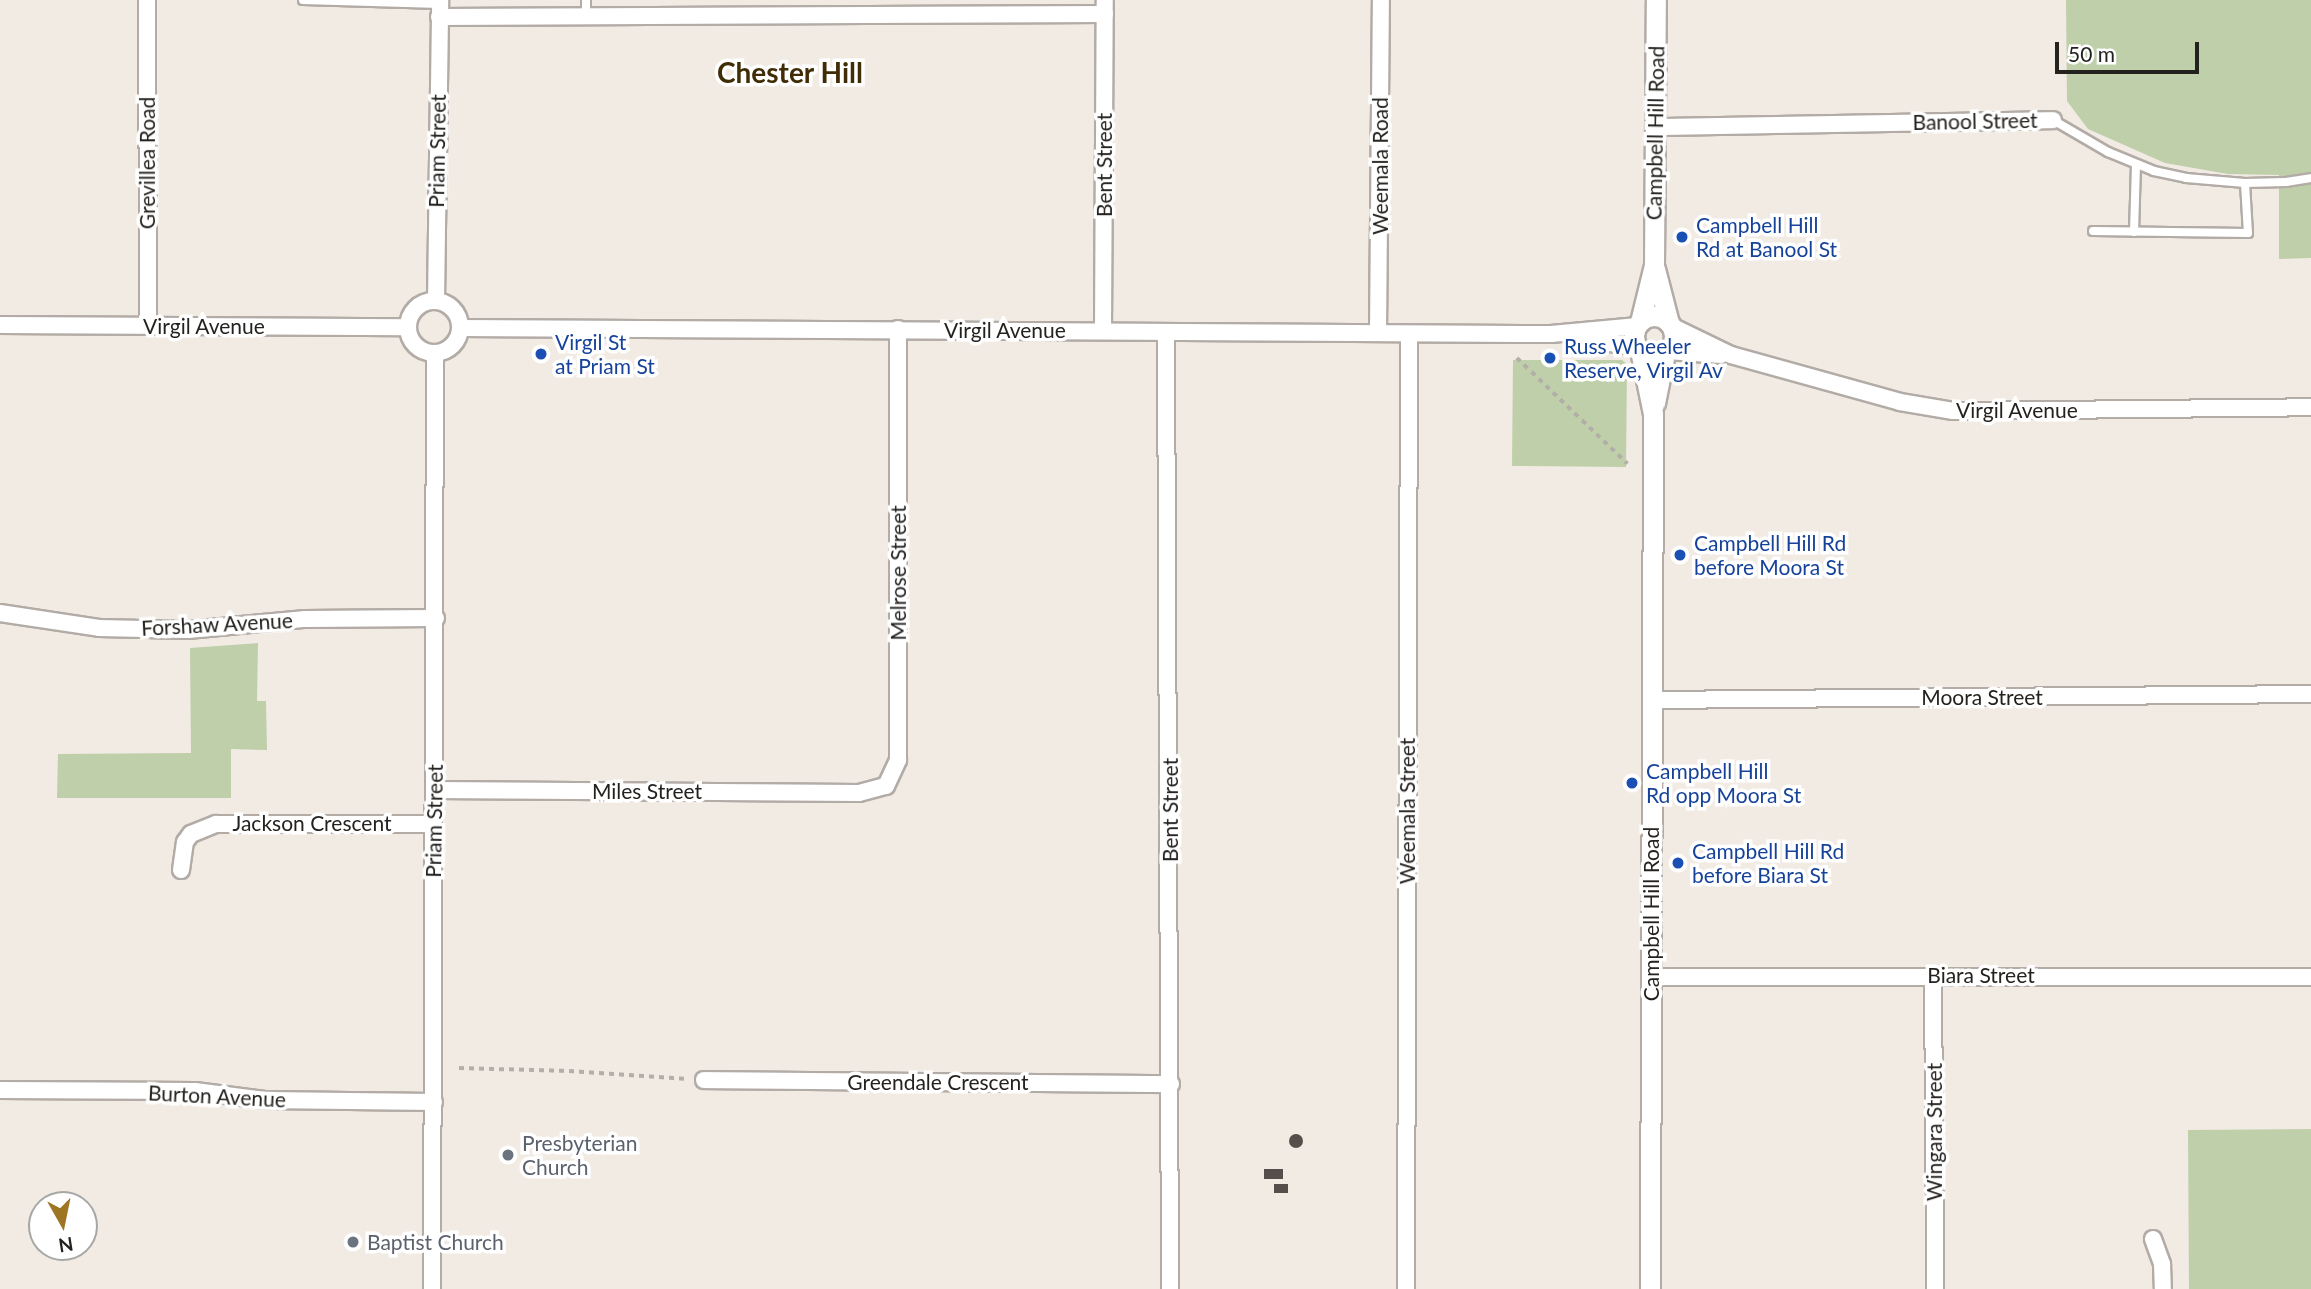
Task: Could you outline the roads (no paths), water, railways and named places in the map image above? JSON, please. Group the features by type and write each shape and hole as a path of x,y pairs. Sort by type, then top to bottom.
{"street":[{"name":"Grevillea Road","path":"146,0 148,326"},
{"name":"Weemala Road","path":"1378,333 1381,0"},
{"name":"Campbell Hill Road","path":"1639,324 1654,265 1656,0"},
{"path":"439,7 1105,7"},
{"name":"Priam Street","path":"436,301 439,7"},
{"name":"Bent Street","path":"1103,331 1105,7"},
{"name":"Banool Street","path":"1656,127 2053,120"},
{"name":"Campbell Hill Road","path":"1654,265 1670,324"},
{"path":"436,301 455,311 460,328 451,347 435,353 419,348 413,342 408,327 414,311 427,302 436,301"},
{"path":"1652,316 1670,324 1674,339 1666,352 1652,356 1639,348 1634,334 1639,324 1652,316"},
{"name":"Virgil Avenue","path":"460,328 1551,334 1639,324"},
{"name":"Virgil Avenue","path":"1670,324 1731,355 1900,402 1953,411 2311,407"},
{"name":"Virgil Avenue","path":"0,326 408,327"},
{"name":"Melrose Street","path":"859,793 886,786 898,760 898,329"},
{"name":"Bent Street","path":"1166,332 1170,1289"},
{"name":"Weemala Street","path":"1406,1289 1409,334"},
{"name":"Virgil Avenue","path":"1551,334 1639,348"},
{"name":"Campbell Hill Road","path":"1639,348 1653,414"},
{"name":"Virgil Avenue","path":"1666,352 1731,355"},
{"name":"Campbell Hill Road","path":"1650,1289 1653,414 1666,352"},
{"name":"Priam Street","path":"432,1289 435,353"},
{"name":"Forshaw Avenue","path":"0,613 99,628 188,630 305,619 436,618"},
{"name":"Moora Street","path":"1652,700 2311,694"},
{"name":"Miles Street","path":"434,790 859,793"},
{"name":"Jackson Crescent","path":"181,870 185,842 201,829 216,824 432,824"},
{"name":"Wingara Street","path":"1933,975 1935,1289"},
{"name":"Biara Street","path":"1651,977 2311,977"},
{"name":"Greendale Crescent","path":"704,1080 1171,1084"},
{"name":"Burton Avenue","path":"0,1090 195,1091 264,1100 434,1102"},
{"path":"2153,1239 2162,1265 2163,1289"}],"lane":[{"path":"303,0 439,7"},
{"name":"Banool Street","path":"2053,120 2108,152 2136,164 2186,178 2245,183 2311,178"},
{"path":"2134,232 2136,164"},
{"path":"2093,231 2248,233 2245,183"}],"place":[{"name":"Campbell Hill Rd at Banool St","path":"1682,237"},
{"name":"Virgil St at Priam St","path":"541,354"},
{"name":"Russ Wheeler Reserve, Virgil Av","path":"1550,358"},
{"name":"Campbell Hill Rd before Moora St","path":"1680,555"},
{"name":"Campbell Hill Rd opp Moora St","path":"1632,783"},
{"name":"Campbell Hill Rd before Biara St","path":"1678,863"},
{"name":"Presbyterian Church","path":"508,1155"},
{"name":"Baptist Church","path":"353,1242"}],"district":[{"name":"Chester Hill","path":"790,72"}]}
